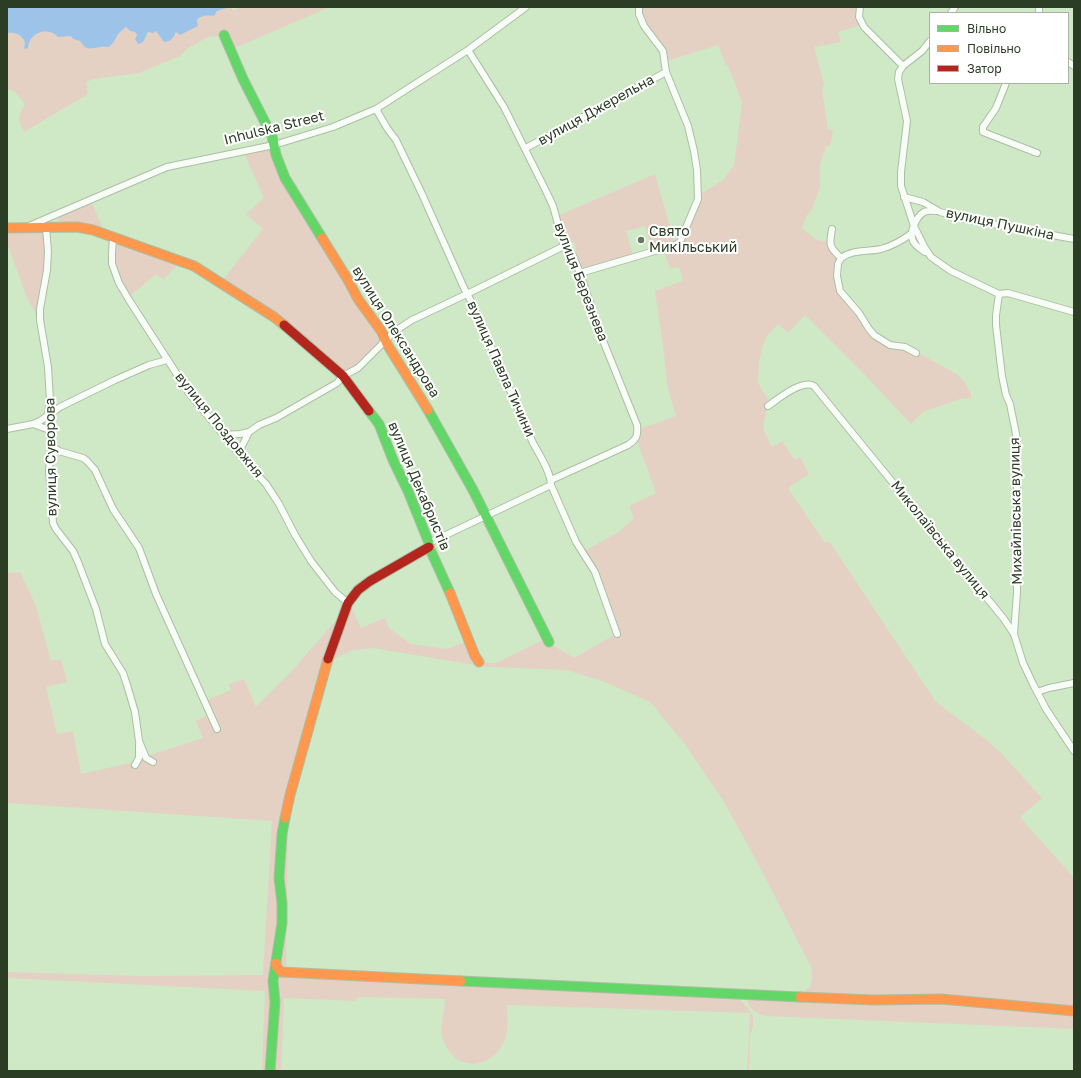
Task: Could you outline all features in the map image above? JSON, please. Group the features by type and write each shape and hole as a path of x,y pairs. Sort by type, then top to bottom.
{"street":[{"name":"Inhulska Street","path":"7,228 22,229 167,167 274,145 333,127 376,108 468,50 526,7"},
{"name":"вулиця Джерельна","path":"580,272 675,245 680,242 698,199 698,170 691,136 666,72 663,51 644,26 639,14 639,7"},
{"path":"860,7 859,17 864,27 903,66"},
{"name":"вулиця Олександрова","path":"224,35 243,79 267,125 279,165 299,202 348,280 358,299 382,332 432,415 487,516 549,642"},
{"path":"928,254 914,226 901,186 901,172 907,121 898,79 899,72 903,66 917,55 929,42"},
{"name":"вулиця Березнева","path":"468,50 504,107 526,148 553,206 564,246 570,251 580,272 602,338 637,425 638,433 634,440 628,445 551,483"},
{"name":"вулиця Джерельна","path":"526,148 666,72"},
{"path":"1006,84 996,108 983,127 984,132 1037,153"},
{"name":"вулиця Павла Тичини","path":"376,108 386,128 396,140 467,294 576,542 596,572 617,634"},
{"name":"вулиця Пушкіна","path":"904,197 923,202 938,211 965,219 1074,239"},
{"path":"938,211 928,210 917,219 912,233 913,242 915,245 951,271 999,294 1008,293 1074,312"},
{"name":"вулиця Декабристів","path":"22,229 77,227 93,230 194,266 274,317 343,376 378,424 386,438 393,460 408,491 475,656 479,662"},
{"name":"вулиця Суворова","path":"46,228 48,251 47,270 40,309 40,320 48,367 50,401 48,415 49,431 53,447 49,470 53,523 73,551 96,609 105,644 123,673 135,712 139,740 139,758 135,765"},
{"path":"832,229 830,241 831,247 841,258"},
{"path":"912,233 887,247 850,253 841,258 838,264 837,276 840,291 859,313 874,335 890,345 905,347 916,353"},
{"name":"вулиця Поздовжня","path":"113,237 112,264 119,283 167,360 189,393 266,484 311,561 336,592 348,604"},
{"path":"240,455 240,448 249,432 258,425 276,418 337,383 343,376 358,368 395,331 412,320 564,246"},
{"name":"Михайлівська вулиця","path":"999,294 996,315 1002,376 1006,395 1010,404 1017,439 1017,592 1014,634"},
{"path":"7,429 33,424 40,421 60,407 115,380 149,365 167,360"},
{"name":"Миколаївська вулиця","path":"768,406 799,386 807,384 814,386 997,610 1014,634 1023,663 1046,709 1074,751"},
{"path":"33,424 49,431"},
{"path":"224,435 249,432"},
{"path":"53,447 59,451 83,458 88,461 95,470 114,509 139,548 156,594 217,729"},
{"path":"270,1071 275,1002 273,981 277,969 282,923 282,903 279,878 282,834 285,816 329,655 348,604 358,590 370,581 429,545 551,483"},
{"path":"1037,692 1074,682"},
{"name":"вулиця Суворова","path":"139,740 146,758 153,762"},
{"path":"277,969 873,1000 941,999 1074,1011"}],"shaded area":[{"path":"230,7 234,11 239,7 330,7 230,50 221,36 208,37 188,48 180,56 139,73 93,79 86,82 88,94 24,132 19,118 25,104 15,92 7,89 7,33 15,33 20,35 25,42 24,48 28,46 31,39 36,34 46,31 51,31 58,36 71,36 73,39 80,41 86,48 107,47 113,43 116,36 126,27 130,31 135,32 137,36 135,39 138,43 146,38 148,32 153,33 156,31 164,42 166,42 172,39 176,32 184,32 198,26 197,20 200,17 213,16 217,11"},
{"path":"638,7 858,7 858,17 861,25 838,32 841,42 814,47 824,84 822,89 828,130 833,130 830,146 826,146 820,164 820,187 812,209 807,215 802,229 817,240 829,242 831,249 840,261 838,277 841,290 860,312 875,334 893,345 905,346 957,374 965,383 971,394 971,398 960,399 923,412 911,424 866,376 805,315 788,333 778,324 767,336 762,348 759,361 758,383 768,399 763,429 772,447 782,441 795,460 800,457 809,474 788,488 825,543 829,541 936,702 984,738 1001,753 1042,798 1020,817 1074,878 1074,1010 1045,1009 936,997 867,999 294,975 282,971 278,966 283,924 280,878 286,816 330,656 350,604 361,628 385,618 389,628 411,644 446,649 468,641 466,635 468,634 476,655 479,659 489,663 496,663 545,639 551,641 554,646 574,658 618,633 597,571 584,551 619,532 634,518 629,506 656,493 637,441 635,441 638,438 639,429 676,416 668,389 655,291 683,281 679,267 670,269 663,249 681,243 689,228 699,195 723,180 734,165 742,103 728,65 726,65 718,45 669,60 665,64 662,51 643,26","holes":["373,648 487,667 566,670 602,681 650,702 684,743 724,802 764,875 811,967 812,978 810,988 801,993 291,972 286,968 288,818 332,660 353,650"]},
{"path":"268,149 271,150 383,340 365,360 349,371 343,372 222,281 263,229 246,214 264,198 244,153"},
{"path":"655,174 675,244 652,250 645,226 626,231 633,255 586,270 580,269 575,255 575,243 566,243 557,216"},
{"path":"91,201 105,233 60,223 58,217 60,215"},
{"path":"7,230 41,231 44,237 45,259 43,287 38,319 26,295 7,243"},
{"path":"115,241 179,263 163,280 156,274 129,297 114,264"},
{"path":"20,572 36,606 51,661 61,659 67,682 46,687 57,734 73,731 81,774 135,762 137,758 138,740 147,756 203,738 196,721 211,713 205,701 231,690 229,684 244,679 256,707 297,666 343,612 288,795 279,892 269,1071 262,1071 265,991 7,978 7,972 142,976 263,975 272,821 7,803 7,573"},
{"path":"279,973 295,978 735,995 747,1007 753,1016 753,1026 750,1036 749,1071 747,1071 750,1013 507,1005 507,1032 504,1042 495,1055 488,1060 472,1064 457,1059 450,1053 445,1044 442,1026 445,999 357,997 356,1001 284,998 281,1071 272,1071 275,984"},
{"path":"749,998 937,1000 1074,1012 1074,1029 764,1016 750,1007 747,1001"}],"water":[{"path":"7,7 230,7 217,11 214,16 201,17 197,20 198,26 180,35 176,32 172,39 166,42 164,42 156,31 153,33 148,32 143,41 138,44 135,39 137,35 135,32 130,31 126,27 119,33 110,46 87,48 80,41 73,39 71,36 58,37 44,31 35,35 29,42 28,48 25,49 25,42 20,35 15,33 7,33"}],"traffic: fast":[{"path":"224,35 243,79 272,136 276,155 285,178 322,238"},
{"path":"428,410 473,490 549,642"},
{"path":"369,411 379,424 393,460 408,491 429,543 429,547 450,593"},
{"path":"270,1071 275,1002 273,981 282,923 282,903 279,878 282,834 285,818"},
{"path":"461,981 800,997"}],"traffic: slow":[{"path":"7,228 77,227 93,230 194,266 274,317 284,325"},
{"path":"322,238 358,299 382,332 387,344 428,410"},
{"path":"450,593 475,656 479,662"},
{"path":"285,818 328,659"},
{"path":"276,963 276,966 281,972 461,981"},
{"path":"800,997 873,1000 941,999 1074,1011"}],"traffic: jam":[{"path":"284,325 343,376 369,411"},
{"path":"328,659 348,603 358,590 370,581 429,547"}],"place":[{"name":"Свято Микільський","path":"641,240"}]}
